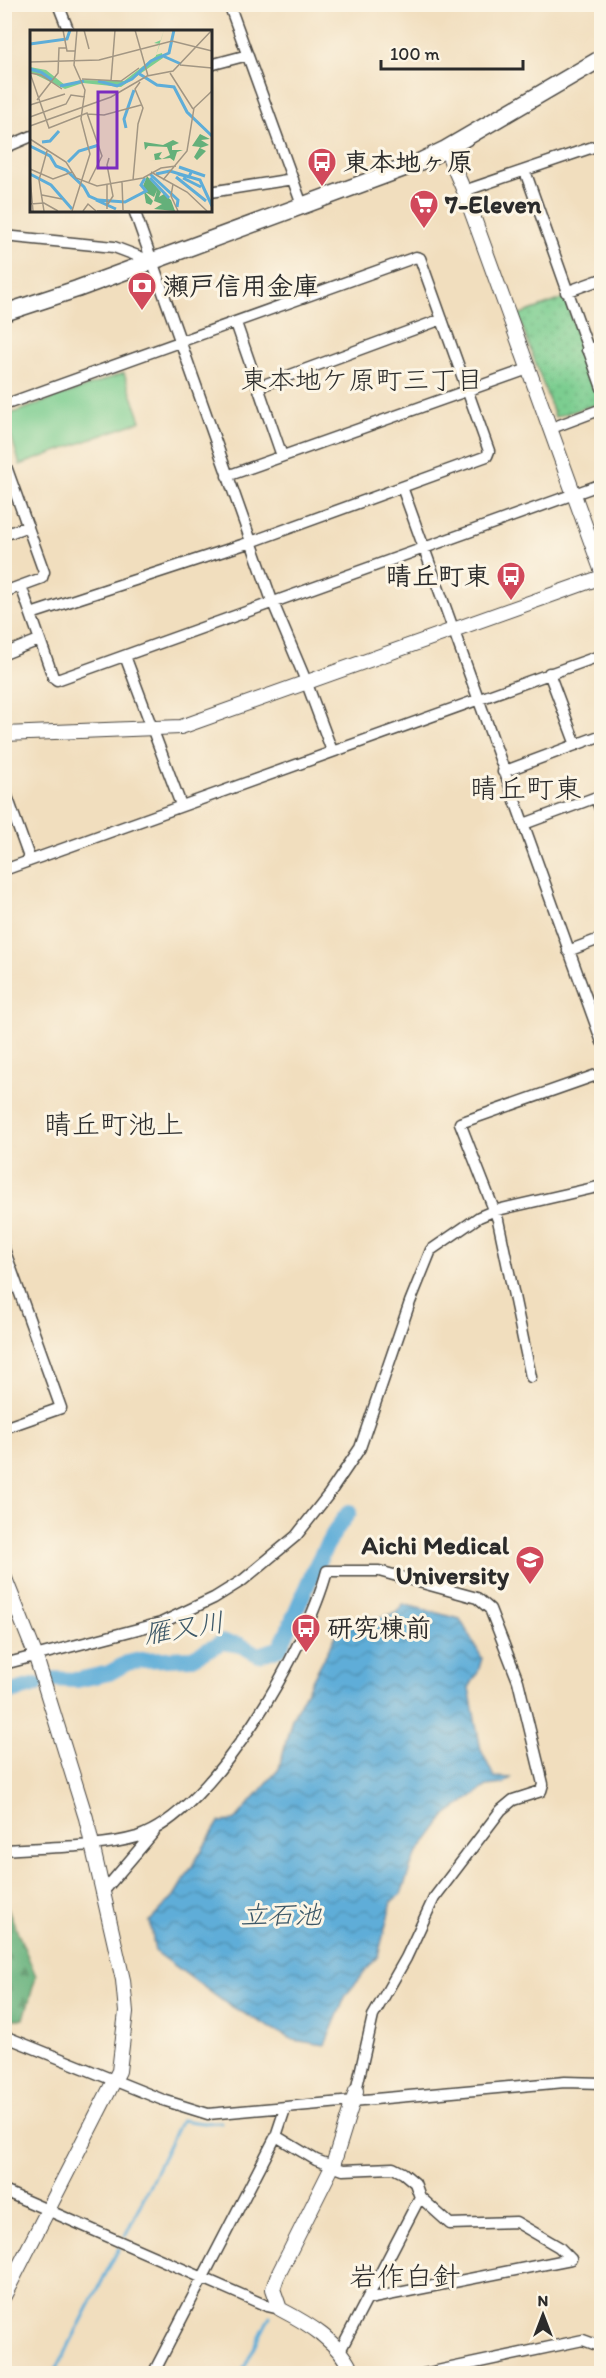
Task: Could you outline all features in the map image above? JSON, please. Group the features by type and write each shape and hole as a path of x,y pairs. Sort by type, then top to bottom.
{"highway":[{"path":"4,313 302,205 446,149 602,58"}],"street":[{"path":"58,4 68,30"},
{"path":"229,4 302,205"},
{"path":"212,64 248,55"},
{"path":"4,148 30,137"},
{"path":"464,191 602,144"},
{"path":"446,149 464,191 602,572"},
{"path":"525,171 566,292 602,388"},
{"path":"212,192 293,179"},
{"path":"137,212 151,261 271,598 306,681 332,752"},
{"path":"4,236 114,248 151,261"},
{"path":"4,405 416,257 420,258 489,451 487,456 251,542 31,614"},
{"path":"566,292 602,279"},
{"path":"258,387 442,319"},
{"path":"236,323 282,456"},
{"path":"587,350 602,345"},
{"path":"227,476 528,369"},
{"path":"549,429 602,409"},
{"path":"4,592 42,578 44,572 5,465"},
{"path":"21,586 55,680 602,484"},
{"path":"402,487 602,1042"},
{"path":"4,535 28,526"},
{"path":"4,734 181,727 602,577"},
{"path":"4,654 39,640"},
{"path":"4,870 602,655"},
{"path":"125,656 181,805"},
{"path":"549,673 576,744"},
{"path":"503,772 602,735"},
{"path":"4,788 30,860"},
{"path":"524,824 599,796 602,814"},
{"path":"568,951 602,938"},
{"path":"531,1377 498,1220 460,1123 602,1073"},
{"path":"4,1664 35,1654 161,1623 224,1592 280,1542 296,1536 319,1508 360,1448 410,1302 431,1250 461,1227 493,1211 602,1186"},
{"path":"4,1248 61,1408 4,1428"},
{"path":"103,1892 158,1828 206,1784 248,1734 292,1655 327,1571 379,1571 477,1598 490,1609 518,1680 543,1784 541,1791 513,1800 501,1810 434,1898 406,1958 373,2016 355,2097 333,2165 273,2289 280,2309"},
{"path":"4,1576 35,1654 93,1843 123,1980 126,2012 124,2048 115,2080 4,2296"},
{"path":"4,1850 136,1837 158,1828"},
{"path":"4,2036 195,2112 208,2114 285,2109 355,2097 565,2082 602,2083"},
{"path":"153,2373 276,2136 285,2109"},
{"path":"276,2136 316,2160 343,2170 393,2168 415,2183 420,2197 450,2224 516,2222 559,2247 571,2259 368,2299"},
{"path":"4,2191 267,2306 280,2309 316,2331 340,2351 353,2373"},
{"path":"340,2351 420,2197"},
{"path":"423,2373 583,2340 602,2347"}],"green space":[{"path":"565,298 601,403 555,417 518,315"},
{"path":"124,373 141,421 20,465 5,416"},
{"path":"5,1902 36,1976 24,2019 5,2019"}],"water":[{"name":"立石池","path":"403,1604 460,1619 482,1658 478,1672 469,1688 481,1750 494,1777 511,1778 503,1784 487,1786 446,1815 414,1858 401,1894 392,1901 378,1956 346,1995 325,2045 293,2040 227,2004 155,1951 150,1921 174,1896 219,1822 234,1821 279,1769 292,1718 340,1628 396,1613"}],"waterway":[{"name":"雁又川","path":"50,1679 77,1680 109,1673 127,1663 140,1660 192,1658 223,1642 240,1645 259,1655 280,1648 318,1561 349,1512"},
{"name":"雁又川","path":"4,1694 36,1685"},
{"path":"125,2236 181,2120 203,2123 221,2122"},
{"path":"54,2374 119,2248"},
{"path":"241,2374 270,2316"}],"place":[{"name":"東本地ヶ原","path":"322,188"},
{"name":"7-Eleven","path":"424,230"},
{"name":"瀬戸信用金庫","path":"142,312"},
{"name":"晴丘町東","path":"511,602"},
{"name":"Aichi Medical University","path":"530,1586"},
{"name":"研究棟前","path":"306,1654"}],"district":[{"name":"東本地ケ原町三丁目","path":"362,380"},
{"name":"晴丘町東","path":"526,788"},
{"name":"晴丘町池上","path":"114,1124"},
{"name":"岩作白針","path":"405,2276"}]}
